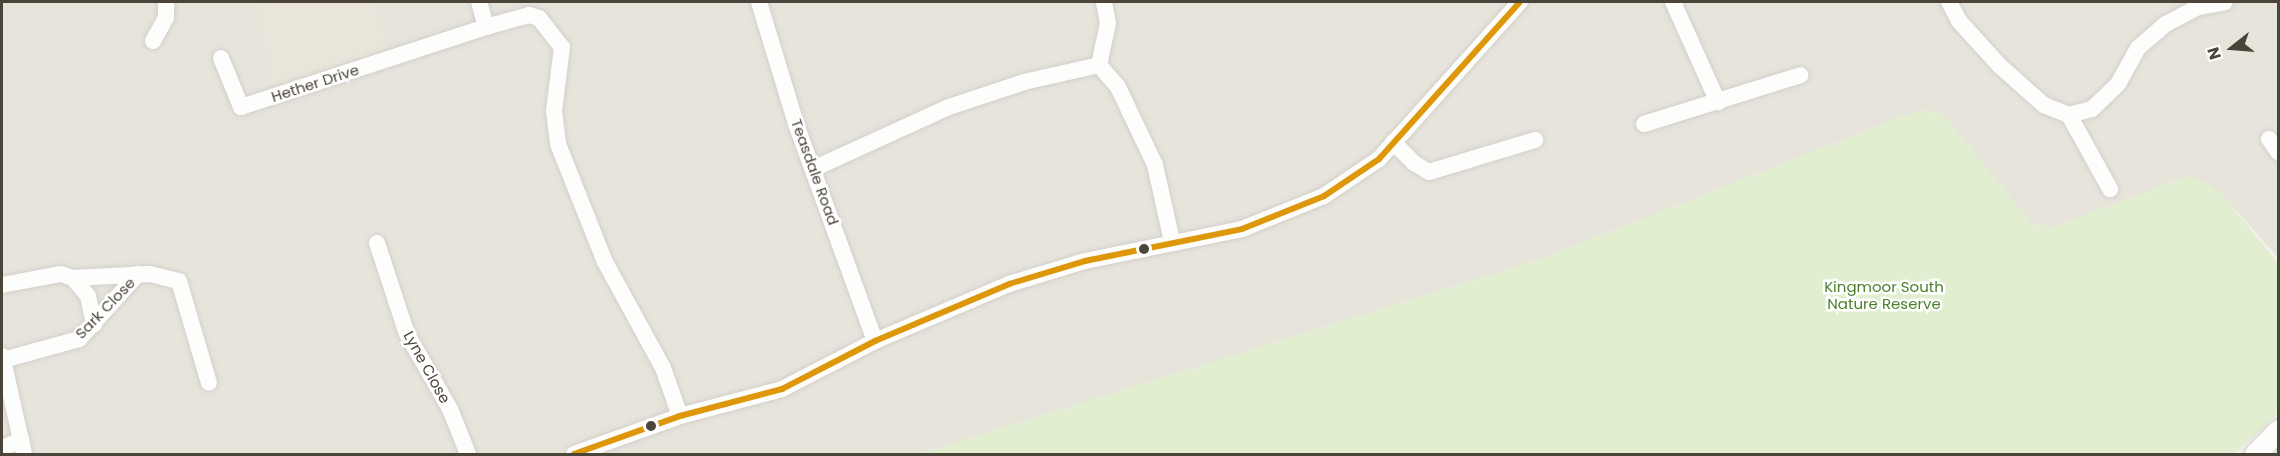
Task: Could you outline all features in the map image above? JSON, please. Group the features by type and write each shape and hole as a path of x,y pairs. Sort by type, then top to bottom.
{"street":[{"path":"162,34 166,18 166,2"},
{"path":"479,2 486,27"},
{"name":"Teasdale Road","path":"759,2 796,124 815,168 875,341"},
{"path":"574,454 680,416 782,389 875,341 1009,284 1085,261 1172,241 1242,229 1324,196 1379,159 1520,2"},
{"path":"1673,2 1718,102"},
{"path":"1949,2 1959,21 2000,66 2044,105 2069,115 2092,109 2118,84 2138,48 2150,36 2197,4 2225,2"},
{"path":"1099,65 1107,40 1109,3"},
{"name":"Hether Drive","path":"221,58 241,107 486,27 527,8 550,27 562,47 554,111 558,144 605,262 663,368 680,416"},
{"path":"815,168 949,107 1024,82 1099,65"},
{"path":"1099,65 1118,87 1155,165 1172,241"},
{"path":"1644,124 1801,75"},
{"path":"2069,115 2110,189"},
{"path":"1393,142 1414,163 1429,172 1535,140"},
{"name":"Lyne Close","path":"378,243 406,333 450,409 468,454"},
{"name":"Sark Close","path":"2,285 61,274 73,278 138,274 179,281 209,383"},
{"name":"Sark Close","path":"2,448 22,447 2,358 64,345 79,339 138,274"},
{"path":"73,278 88,296 94,324"},
{"path":"2255,454 2278,430"}],"shaded area":[{"path":"2,2 2278,2 2278,258 2225,198 2188,176 2051,228 2031,222 1942,114 1919,110 1541,259 920,454 2,454"},
{"path":"256,2 374,2 390,52 273,89"}],"green space":[{"name":"Kingmoor South Nature Reserve","path":"1919,110 1942,114 2031,222 2051,228 2188,176 2209,184 2225,198 2278,263 2278,413 2234,454 920,454 1541,259"}],"transit line":[{"path":"574,454 680,416 782,389 875,341 1009,284 1085,261 1242,229 1324,196 1379,159 1520,2"}]}
